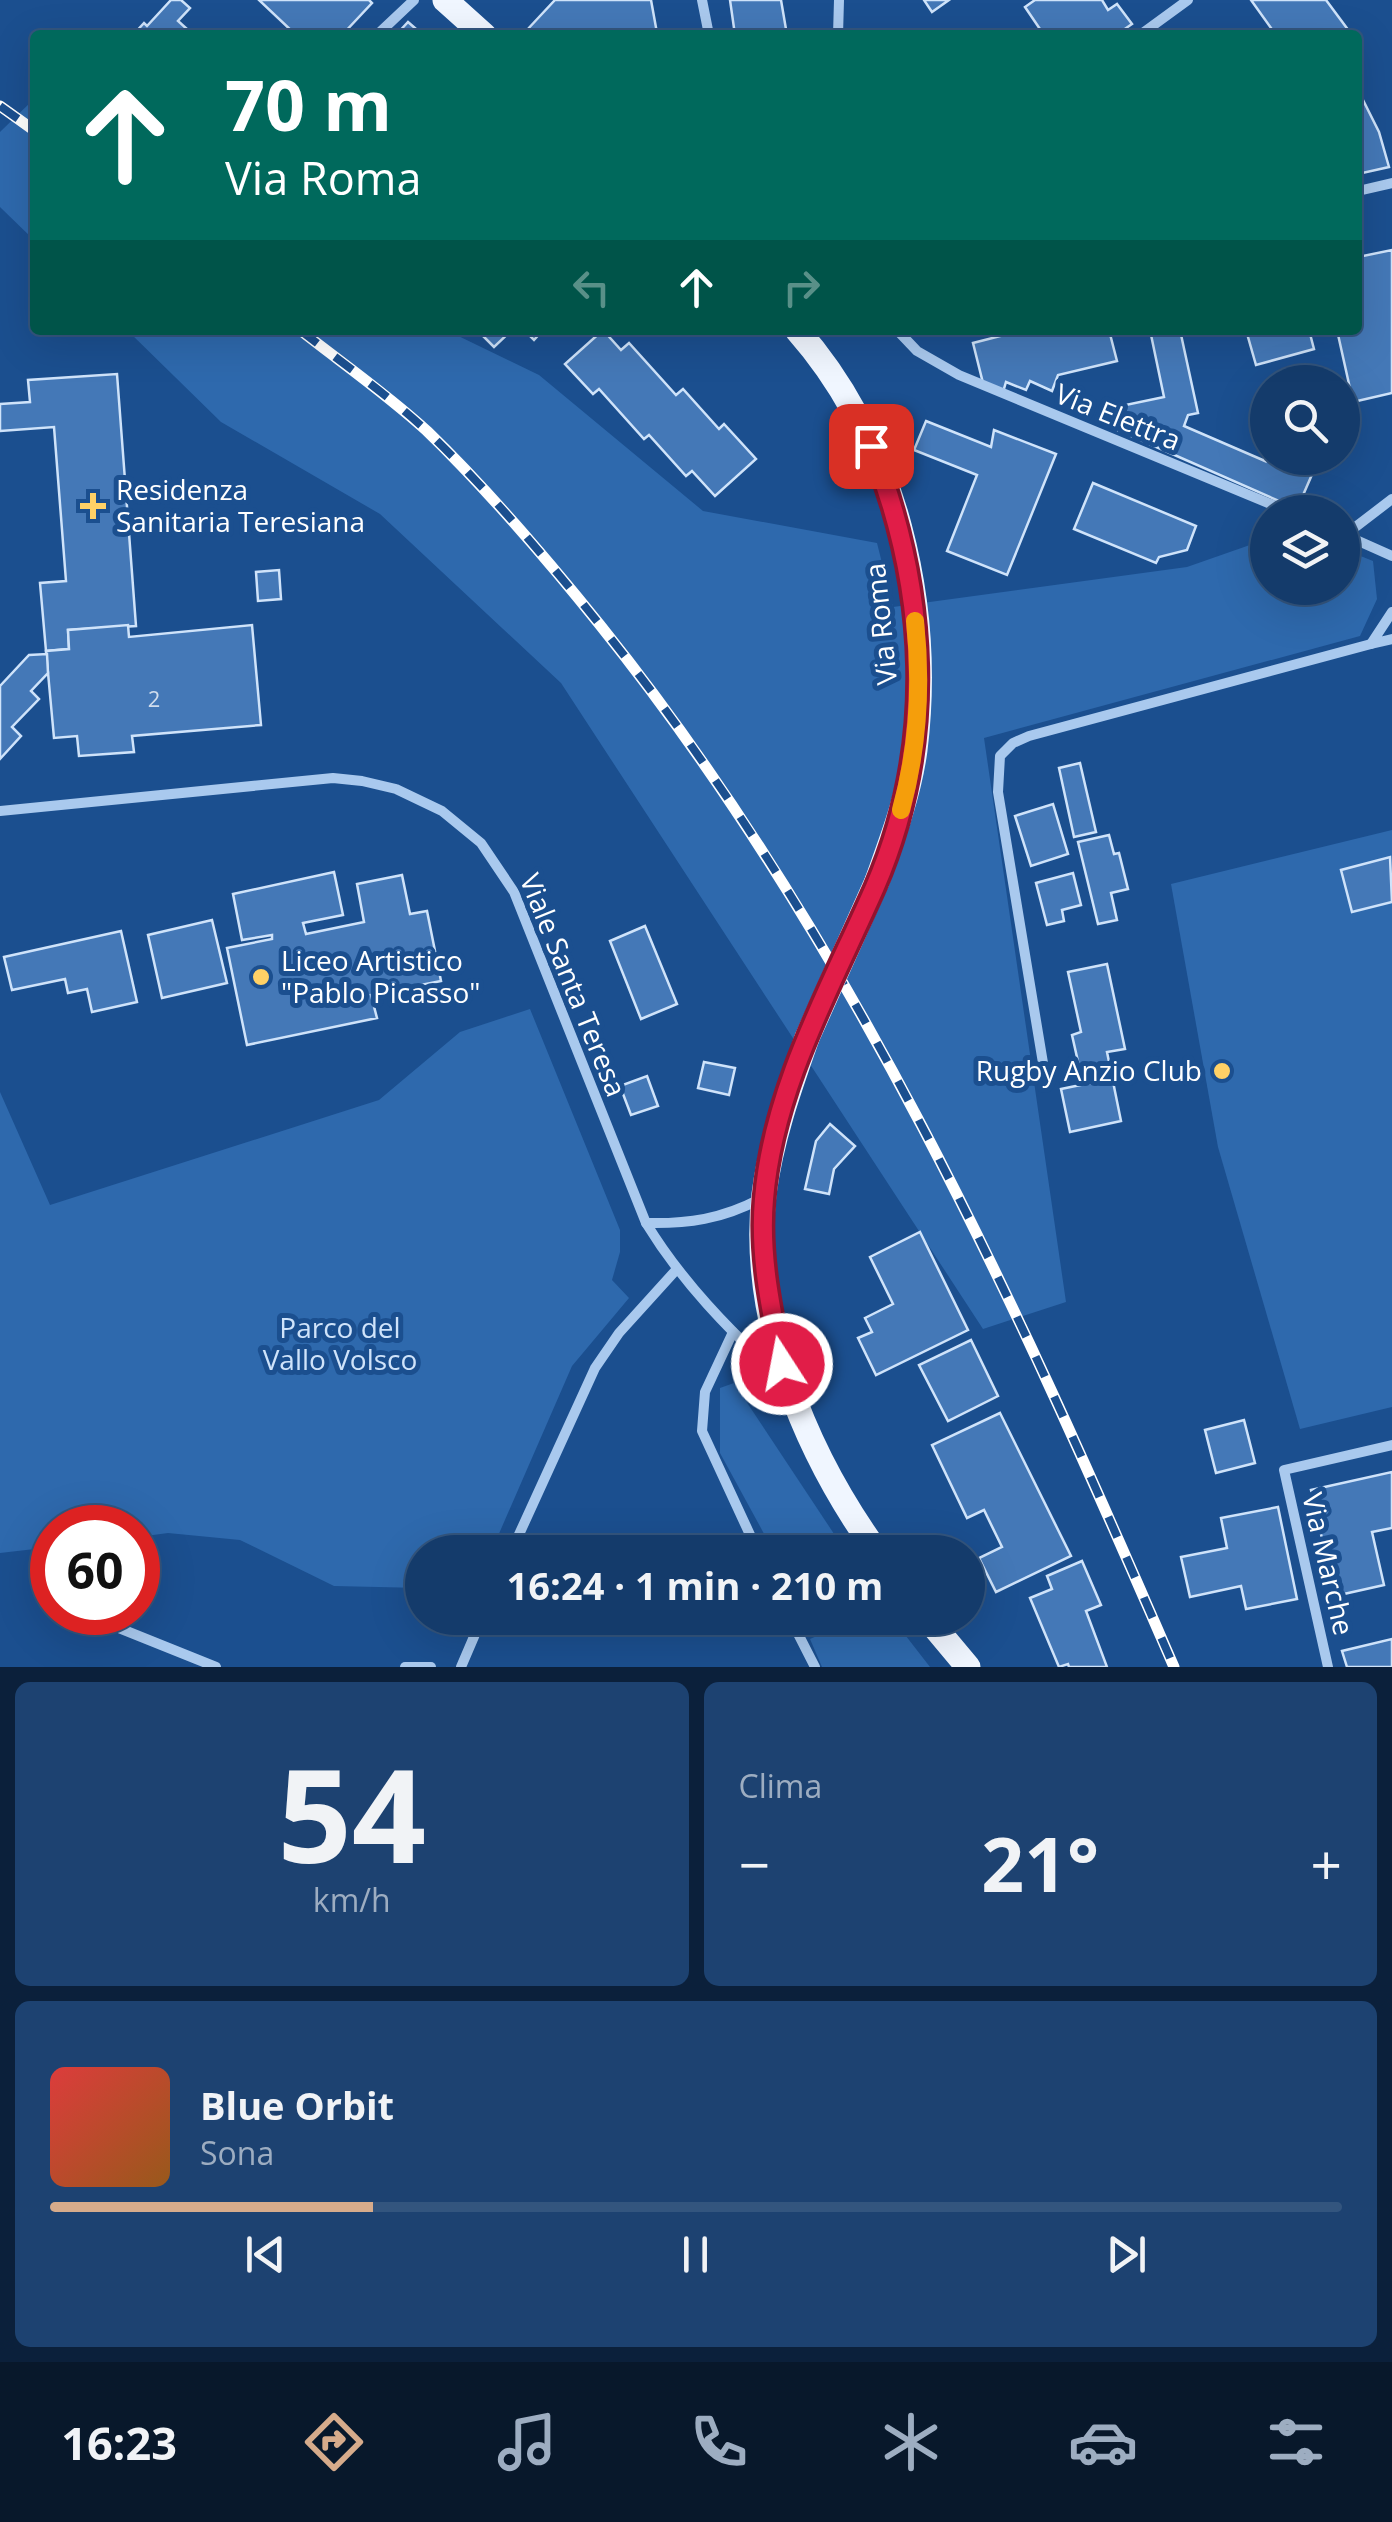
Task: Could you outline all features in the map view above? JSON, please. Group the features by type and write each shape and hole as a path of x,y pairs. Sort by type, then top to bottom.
{"main road":[{"path":"445,0 478,30"},
{"name":"Via Roma","path":"800,335 832,372 871,446 893,500 917,642 917,725 909,780 877,882 806,1038 776,1131 764,1197 763,1245 768,1286 787,1383 823,1469 866,1535"},
{"path":"941,1635 968,1667"}],"street":[{"path":"382,30 414,0"},
{"path":"702,0 708,30"},
{"path":"838,30 839,0"},
{"path":"1147,30 1188,0"},
{"path":"1362,190 1392,183"},
{"name":"Via Elettra","path":"903,335 930,359 958,376 1250,496"},
{"path":"1360,522 1392,499"},
{"path":"1360,541 1392,556"},
{"path":"1371,644 1392,612"},
{"path":"1046,1075 998,792 1000,756 1013,743 1029,736 1392,639"},
{"name":"Viale Santa Teresa","path":"0,811 333,778 396,789 442,811 481,843 508,880 646,1223 677,1270 732,1332 787,1383"},
{"path":"646,1223 714,1219 764,1197"},
{"path":"519,1535 595,1368 619,1333 677,1270"},
{"path":"732,1332 706,1392 702,1431 750,1535"},
{"name":"Via Marche","path":"1328,1667 1284,1470 1392,1446"},
{"path":"134,1635 216,1667"},
{"path":"460,1667 474,1635"},
{"path":"799,1635 815,1667"},
{"path":"406,1667 431,1667"}],"green space":[{"path":"30,103 30,236 0,207 0,132"},
{"path":"132,335 456,335 539,375 703,511 877,543 893,607 1187,567 1250,545 1250,605 1360,605 1360,556 1373,561 1377,599 1360,636 984,738 1066,1302 983,1329 561,683 380,514 221,422"},
{"path":"1392,830 1392,1407 1300,1429 1218,1147 1171,884"},
{"name":"Parco del Vallo Volsco","path":"530,1009 620,1230 620,1252 612,1280 629,1298 572,1366 498,1535 405,1535 405,1588 334,1586 240,1540 160,1534 160,1505 30,1505 30,1550 0,1553 0,1092 50,1205 379,1100 460,1032"},
{"path":"734,1383 835,1535 765,1535 720,1453 720,1388"},
{"path":"819,1635 905,1635 930,1667 822,1667 810,1639"}],"building":[{"path":"171,0 181,0 190,8 178,21 188,30 138,30 144,23 147,26"},
{"path":"259,0 372,3 347,30 291,30"},
{"path":"555,0 651,0 656,30 527,30"},
{"path":"730,0 781,0 786,30 734,30"},
{"path":"924,0 949,0 932,12"},
{"path":"1035,0 1102,0 1108,10 1117,4 1132,24 1123,30 1041,30 1025,7"},
{"path":"1251,0 1326,0 1348,30 1272,30"},
{"path":"408,22 417,30 401,30"},
{"path":"1362,98 1379,132 1389,167 1362,173"},
{"path":"1392,250 1392,393 1360,400 1360,365 1345,365 1338,335 1362,335 1362,256"},
{"path":"482,335 507,335 494,347"},
{"path":"597,335 608,335 621,350 629,343 676,395 683,389 719,429 724,424 756,459 715,496 692,471 686,476 649,435 644,439 599,389 593,394 565,364"},
{"path":"1004,335 1110,335 1117,361 1058,375 1052,391 1030,381 1026,390 1006,382 1003,392 983,383 973,343"},
{"path":"1151,335 1181,335 1198,413 1188,415 1184,426 1250,455 1250,475 1312,475 1303,495 1265,495 1104,424 1111,408 1164,397"},
{"path":"1247,335 1310,335 1314,349 1256,365"},
{"name":"Residenza Sanitaria Teresiana","path":"117,374 136,626 68,630 69,649 46,651 40,583 66,581 54,427 0,431 0,404 30,402 28,380"},
{"path":"926,421 991,447 994,430 1056,454 1007,575 947,551 977,475 914,450"},
{"path":"1093,483 1196,526 1187,550 1159,557 1156,563 1074,529"},
{"path":"279,570 281,599 258,601 256,572"},
{"path":"128,625 129,637 252,625 261,725 132,736 134,752 79,756 77,736 54,738 46,651 69,649 68,630"},
{"path":"47,654 48,673 31,691 39,699 12,727 21,736 0,759 0,686 29,655"},
{"path":"1080,763 1096,832 1074,837 1059,768"},
{"path":"1053,804 1068,854 1031,866 1015,816"},
{"path":"1109,835 1114,854 1119,853 1128,889 1111,893 1117,920 1098,924 1078,842"},
{"path":"1390,857 1392,902 1352,912 1341,870"},
{"path":"334,872 343,915 303,923 306,934 364,922 357,884 402,875 410,914 427,911 441,981 371,995 377,1018 247,1045 227,948 272,939 272,935 242,940 233,894"},
{"path":"1073,873 1081,905 1062,910 1064,921 1047,925 1036,883"},
{"path":"212,920 227,983 162,998 148,935"},
{"path":"645,926 677,1004 641,1019 610,941"},
{"path":"121,931 137,1002 92,1012 87,989 68,993 65,979 12,990 4,957"},
{"path":"1107,964 1125,1049 1107,1052 1121,1121 1070,1132 1061,1089 1095,1082 1091,1064 1079,1066 1072,1035 1081,1032 1068,972"},
{"path":"704,1062 735,1068 729,1095 698,1088"},
{"path":"647,1076 658,1106 631,1115 620,1086"},
{"path":"830,1124 855,1146 834,1169 829,1194 805,1189 816,1141"},
{"path":"920,1232 968,1330 876,1375 858,1338 872,1332 865,1318 893,1304 870,1257"},
{"path":"971,1340 998,1396 948,1421 919,1365"},
{"path":"1000,1413 1071,1556 996,1592 985,1570 985,1555 1002,1547 984,1510 967,1518 932,1445"},
{"path":"1244,1420 1255,1463 1216,1473 1205,1430"},
{"path":"1392,1472 1392,1528 1372,1532 1384,1585 1335,1596 1311,1490"},
{"path":"1278,1507 1297,1599 1246,1609 1241,1586 1190,1597 1181,1557 1227,1548 1221,1518"},
{"path":"1082,1561 1101,1605 1086,1611 1107,1667 1059,1667 1030,1598 1052,1589 1047,1576"},
{"path":"1392,1639 1392,1667 1347,1667 1342,1651"}],"railway":[{"path":"0,106 30,127"},
{"path":"307,335 427,431 516,525 600,625 690,744 773,868 922,1126 989,1259 1174,1667"}],"slow traffic":[{"path":"901,810 917,725 915,621"}],"place":[{"name":"Residenza Sanitaria Teresiana","path":"93,506"},
{"name":"Liceo Artistico \"Pablo Picasso\"","path":"261,977"},
{"name":"Rugby Anzio Club","path":"1222,1071"}],"route":[{"path":"782,1364 764,1258 764,1197 769,1164 806,1038 877,882 896,828 909,780 917,725 916,625 906,562 893,500 871,446"}]}
